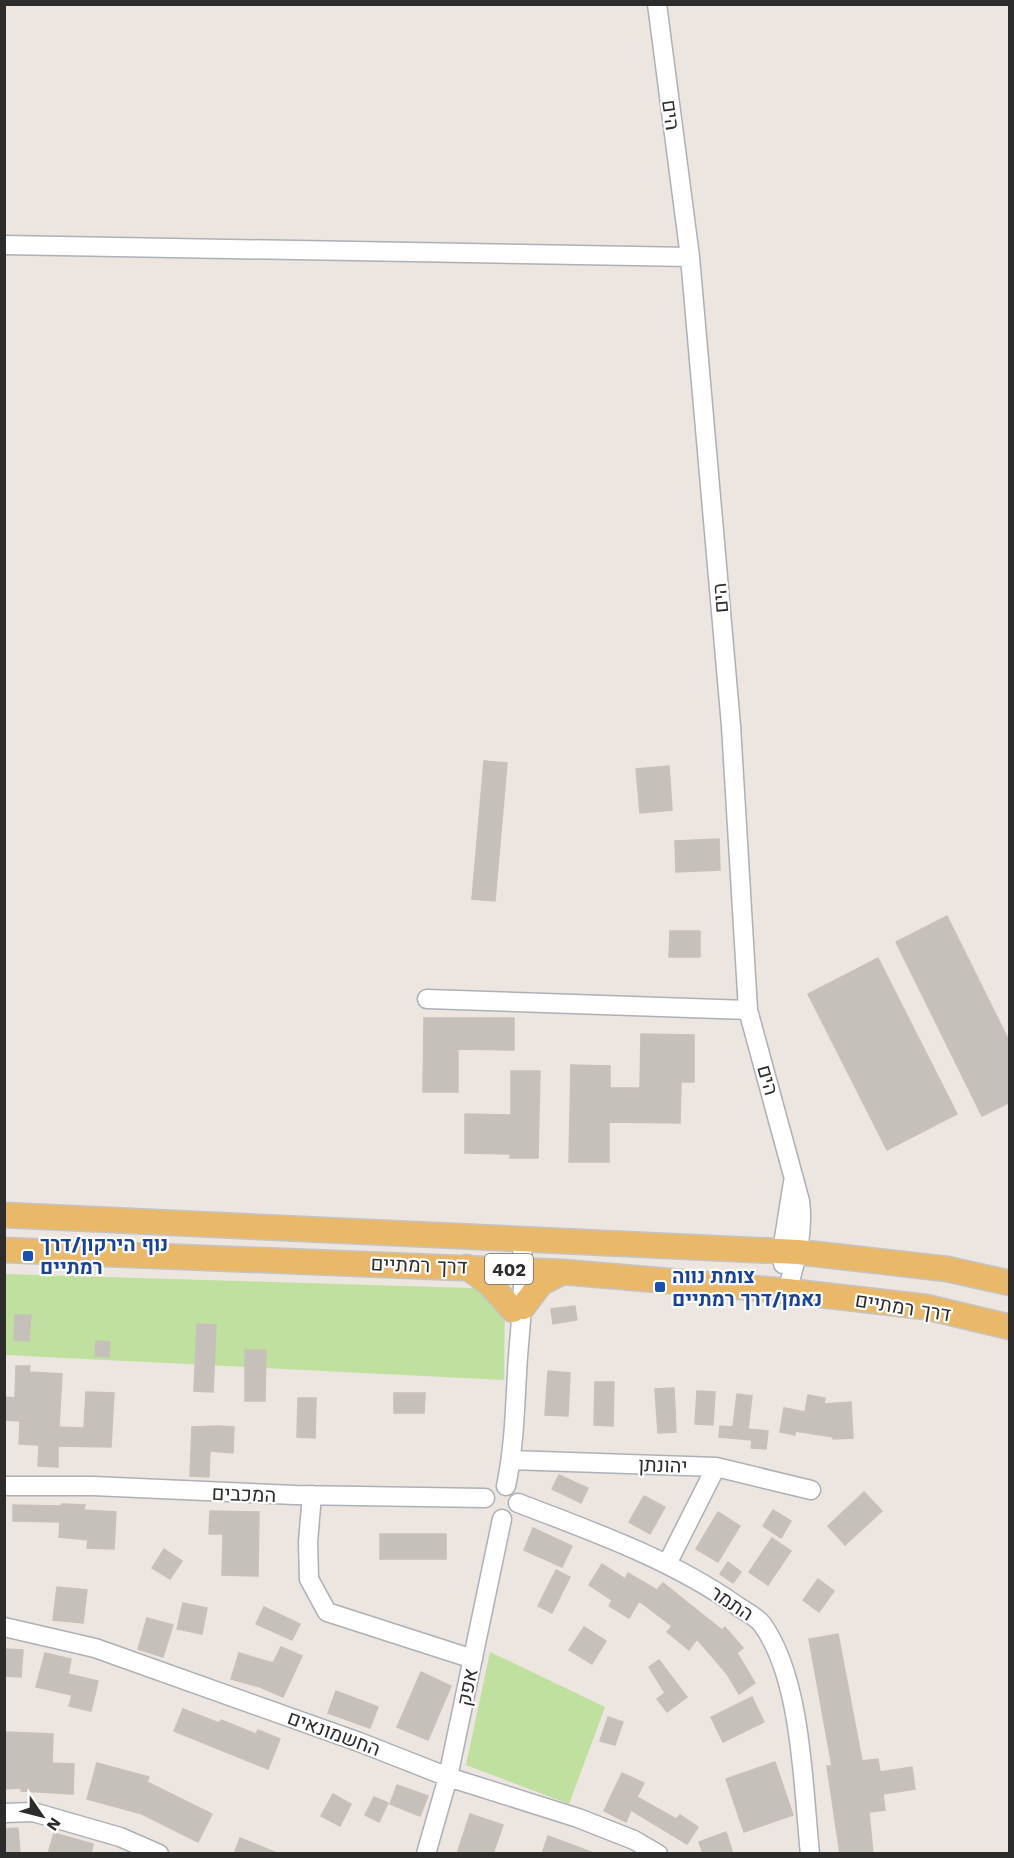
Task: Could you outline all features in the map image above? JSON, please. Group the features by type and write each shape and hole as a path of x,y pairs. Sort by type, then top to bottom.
{"main road":[{"name":"דרך רמתיים","path":"4,1215 790,1252 947,1269 1010,1283"},
{"name":"דרך רמתיים","path":"4,1250 563,1272 787,1291 926,1307 1010,1327"},
{"path":"467,1267 518,1309 541,1283 563,1272"}],"street":[{"name":"הים","path":"657,10 690,257 732,738 748,1010 789,1152 794,1177 787,1291"},
{"path":"4,245 690,257"},
{"path":"427,999 748,1010"},
{"path":"506,1486 511,1460 519,1336 518,1269 521,1238"},
{"name":"יהונתן","path":"511,1460 716,1467 811,1490"},
{"path":"667,1564 716,1467"},
{"name":"המכבים","path":"4,1486 93,1486 312,1495 485,1498"},
{"path":"495,1486 506,1486 515,1492 518,1503 512,1516 502,1520 488,1513 485,1498 495,1486"},
{"path":"312,1495 308,1542 309,1579 327,1612 473,1659"},
{"name":"התמר","path":"518,1503 624,1544 667,1564 721,1594 761,1623 786,1673 799,1749 810,1854"},
{"name":"אפק","path":"426,1854 448,1777 502,1520"},
{"name":"החשמונאים","path":"4,1627 95,1648 359,1742 448,1777 578,1818 634,1840 658,1854"},
{"path":"4,1813 33,1812 120,1837 159,1854"}],"green space":[{"path":"4,1274 505,1289 504,1380 5,1355"},
{"path":"490,1652 605,1707 569,1804 466,1765"}],"building":[{"path":"484,761 507,763 495,901 472,899"},
{"path":"669,766 672,810 640,813 636,769"},
{"path":"719,839 720,870 676,872 675,841"},
{"path":"947,916 1010,1043 1010,1102 982,1116 896,942"},
{"path":"670,931 700,931 700,957 669,957"},
{"path":"878,958 957,1114 887,1150 808,994"},
{"path":"424,1018 514,1018 514,1050 458,1049 458,1092 423,1092"},
{"path":"641,1034 694,1035 694,1082 681,1082 680,1123 609,1122 609,1162 569,1162 571,1065 610,1066 610,1088 640,1088"},
{"path":"511,1071 540,1071 538,1158 510,1158 510,1154 465,1153 465,1114 511,1115"},
{"path":"575,1306 577,1320 553,1324 551,1309"},
{"path":"15,1315 31,1315 29,1341 14,1340"},
{"path":"197,1324 216,1325 213,1392 194,1391"},
{"path":"96,1341 110,1342 109,1357 95,1356"},
{"path":"245,1350 266,1350 265,1401 245,1401"},
{"path":"16,1366 30,1366 29,1372 62,1374 59,1427 84,1428 86,1392 114,1393 111,1447 58,1446 58,1467 38,1466 39,1445 19,1444 20,1421 4,1420 4,1397 15,1398"},
{"path":"548,1371 570,1373 568,1416 545,1415"},
{"path":"595,1382 614,1382 613,1426 594,1425"},
{"path":"674,1388 676,1432 658,1433 655,1389"},
{"path":"697,1391 715,1392 713,1425 695,1424"},
{"path":"394,1393 425,1393 424,1413 394,1413"},
{"path":"737,1394 752,1396 748,1429 768,1431 766,1449 751,1448 752,1440 719,1437 720,1426 733,1427"},
{"path":"808,1395 825,1398 824,1404 851,1402 853,1438 833,1439 833,1437 795,1431 795,1435 780,1432 784,1408 805,1412"},
{"path":"298,1398 316,1398 315,1438 297,1437"},
{"path":"192,1427 234,1427 233,1453 210,1451 209,1477 190,1476"},
{"path":"559,1475 588,1488 581,1503 552,1489"},
{"path":"864,1492 882,1511 845,1545 828,1526"},
{"path":"644,1496 665,1507 650,1534 629,1522"},
{"path":"62,1504 85,1505 84,1510 116,1512 114,1549 87,1548 88,1540 59,1537 60,1522 13,1521 13,1505 61,1506"},
{"path":"773,1510 791,1521 781,1538 763,1526"},
{"path":"210,1511 259,1512 258,1576 222,1575 223,1534 209,1534"},
{"path":"718,1512 740,1526 718,1562 696,1549"},
{"path":"533,1528 572,1546 562,1567 524,1550"},
{"path":"380,1534 446,1534 446,1559 380,1559"},
{"path":"772,1538 791,1551 768,1585 749,1572"},
{"path":"164,1549 182,1561 170,1579 152,1568"},
{"path":"728,1562 741,1572 733,1583 720,1574"},
{"path":"602,1564 625,1579 628,1573 657,1590 663,1583 722,1630 725,1627 743,1648 737,1653 755,1683 739,1694 727,1674 697,1639 689,1650 667,1632 672,1626 639,1601 629,1618 609,1606 612,1600 589,1585"},
{"path":"556,1570 570,1577 552,1613 538,1606"},
{"path":"818,1579 834,1591 819,1612 803,1600"},
{"path":"57,1587 87,1590 83,1623 53,1620"},
{"path":"183,1603 207,1608 202,1634 177,1629"},
{"path":"264,1607 300,1624 292,1640 256,1624"},
{"path":"147,1618 173,1625 163,1657 138,1649"},
{"path":"584,1627 606,1641 592,1664 569,1650"},
{"path":"838,1634 862,1761 878,1759 880,1772 912,1767 915,1789 883,1794 885,1810 869,1812 873,1854 840,1854 827,1766 832,1766 809,1639"},
{"path":"281,1647 302,1656 283,1697 260,1687 231,1679 239,1653 273,1663"},
{"path":"4,1649 23,1650 21,1677 4,1676"},
{"path":"45,1653 71,1659 68,1674 98,1681 91,1711 69,1706 72,1695 36,1687"},
{"path":"659,1660 687,1697 667,1712 657,1699 665,1693 649,1667"},
{"path":"421,1672 451,1686 428,1740 397,1727"},
{"path":"336,1691 378,1707 370,1728 328,1713"},
{"path":"752,1697 764,1722 723,1742 711,1717"},
{"path":"183,1709 219,1723 221,1720 256,1734 258,1730 280,1739 268,1769 174,1731"},
{"path":"608,1717 623,1722 615,1745 600,1741"},
{"path":"4,1732 53,1734 52,1763 74,1764 73,1794 21,1791 21,1788 4,1789"},
{"path":"775,1762 793,1815 744,1832 726,1779"},
{"path":"97,1763 149,1777 147,1782 212,1814 198,1842 142,1814 87,1799"},
{"path":"622,1773 644,1783 637,1797 676,1819 680,1815 698,1827 687,1844 631,1810 626,1822 604,1811"},
{"path":"397,1785 428,1796 420,1816 390,1804"},
{"path":"333,1794 351,1804 340,1826 321,1816"},
{"path":"374,1797 388,1803 379,1822 365,1815"},
{"path":"470,1814 503,1825 493,1854 457,1854"},
{"path":"18,1828 20,1854 4,1854 4,1829"},
{"path":"726,1832 733,1854 703,1854 699,1842"},
{"path":"54,1833 93,1844 91,1854 48,1854"},
{"path":"548,1836 591,1852 591,1854 542,1854"},
{"path":"240,1838 277,1853 277,1854 234,1854"}],"place":[{"name":"נוף הירקון/דרך רמתיים","path":"28,1256"},
{"name":"צומת נווה נאמן/דרך רמתיים","path":"660,1287"}]}
